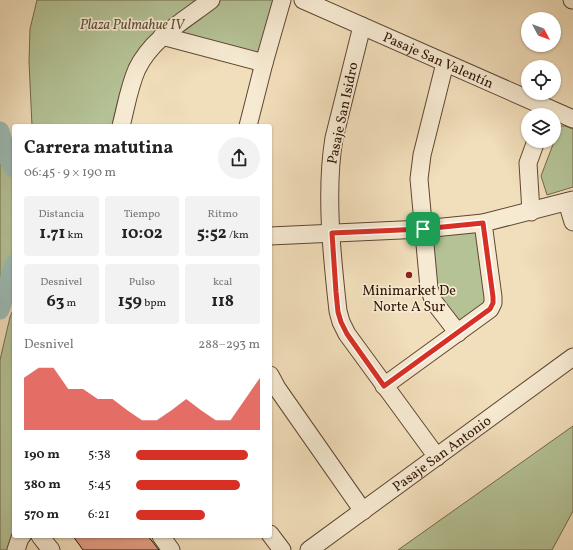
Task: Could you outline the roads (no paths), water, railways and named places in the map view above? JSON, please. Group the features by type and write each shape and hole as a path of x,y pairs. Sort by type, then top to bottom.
{"street":[{"path":"122,124 133,80 138,69 153,46 162,36 211,0"},
{"path":"249,124 282,0"},
{"name":"Pasaje San Valentín","path":"303,0 445,62 539,108"},
{"name":"Pasaje San Isidro","path":"362,26 334,138 331,157 330,173 332,233 338,312 347,334 437,456"},
{"path":"162,36 264,63"},
{"path":"445,62 420,167 419,178 431,296 458,333"},
{"name":"Pasaje San Valentín","path":"561,116 573,119"},
{"path":"531,212 528,163 533,148"},
{"path":"272,236 423,229 483,223 570,201 573,222"},
{"path":"384,386 490,309 493,303 493,297 483,223"},
{"name":"Pasaje San Antonio","path":"310,550 573,357"},
{"path":"272,379 363,511"},
{"path":"272,537 282,550"},
{"path":"16,550 20,538"},
{"path":"42,538 51,550"},
{"path":"162,538 171,550"}],"waterway":[{"path":"0,131 6,154 12,165"},
{"path":"0,310 12,271"}],"place":[{"name":"Minimarket De Norte A Sur","path":"409,275"}],"park label":[{"name":"Plaza Pulmahue IV","path":"132,24"}]}
